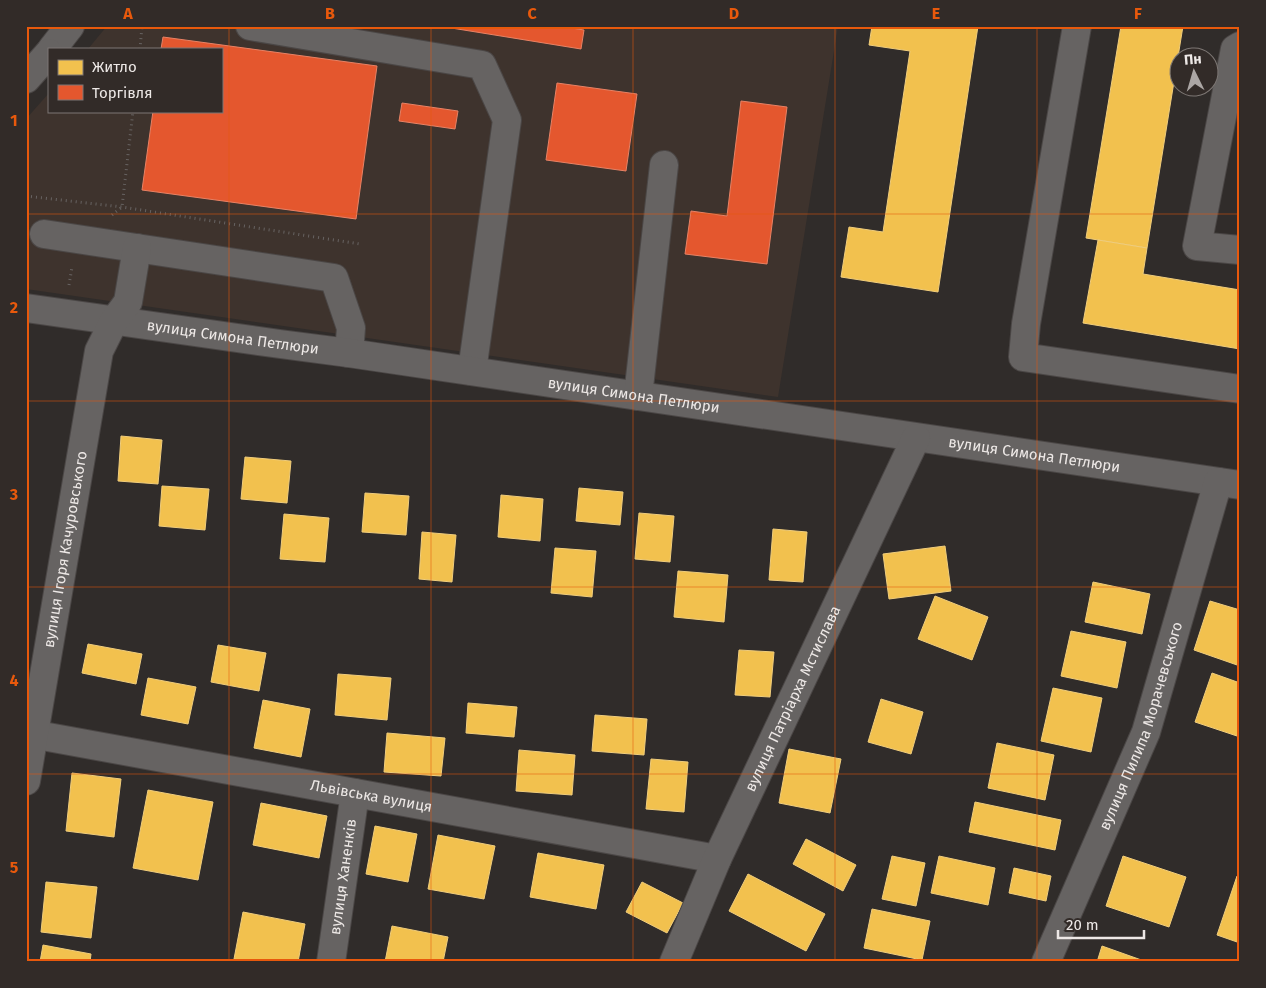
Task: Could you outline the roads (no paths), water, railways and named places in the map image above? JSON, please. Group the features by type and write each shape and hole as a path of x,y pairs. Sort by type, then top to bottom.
{"street":[{"path":"53,48 70,26"},
{"path":"250,26 482,64 507,120 472,371"},
{"path":"1077,26 1026,324 1023,357 1240,389"},
{"path":"1240,46 1235,49 1197,246 1240,250"},
{"path":"26,79 48,54"},
{"path":"638,396 664,165"},
{"path":"44,234 334,278 351,328 349,353"},
{"name":"вулиця Ігоря Качуровського","path":"26,781 30,733 99,350 114,321 128,302 137,248"},
{"name":"вулиця Симона Петлюри","path":"26,308 349,353 1229,484"},
{"name":"вулиця Патріарха Мстислава","path":"674,962 717,859 916,438"},
{"name":"вулиця Пилипа Морачевського","path":"1046,962 1146,732 1229,484"},
{"name":"Львівська вулиця","path":"30,733 717,859"},
{"name":"вулиця Ханенків","path":"331,962 355,793"}]}
